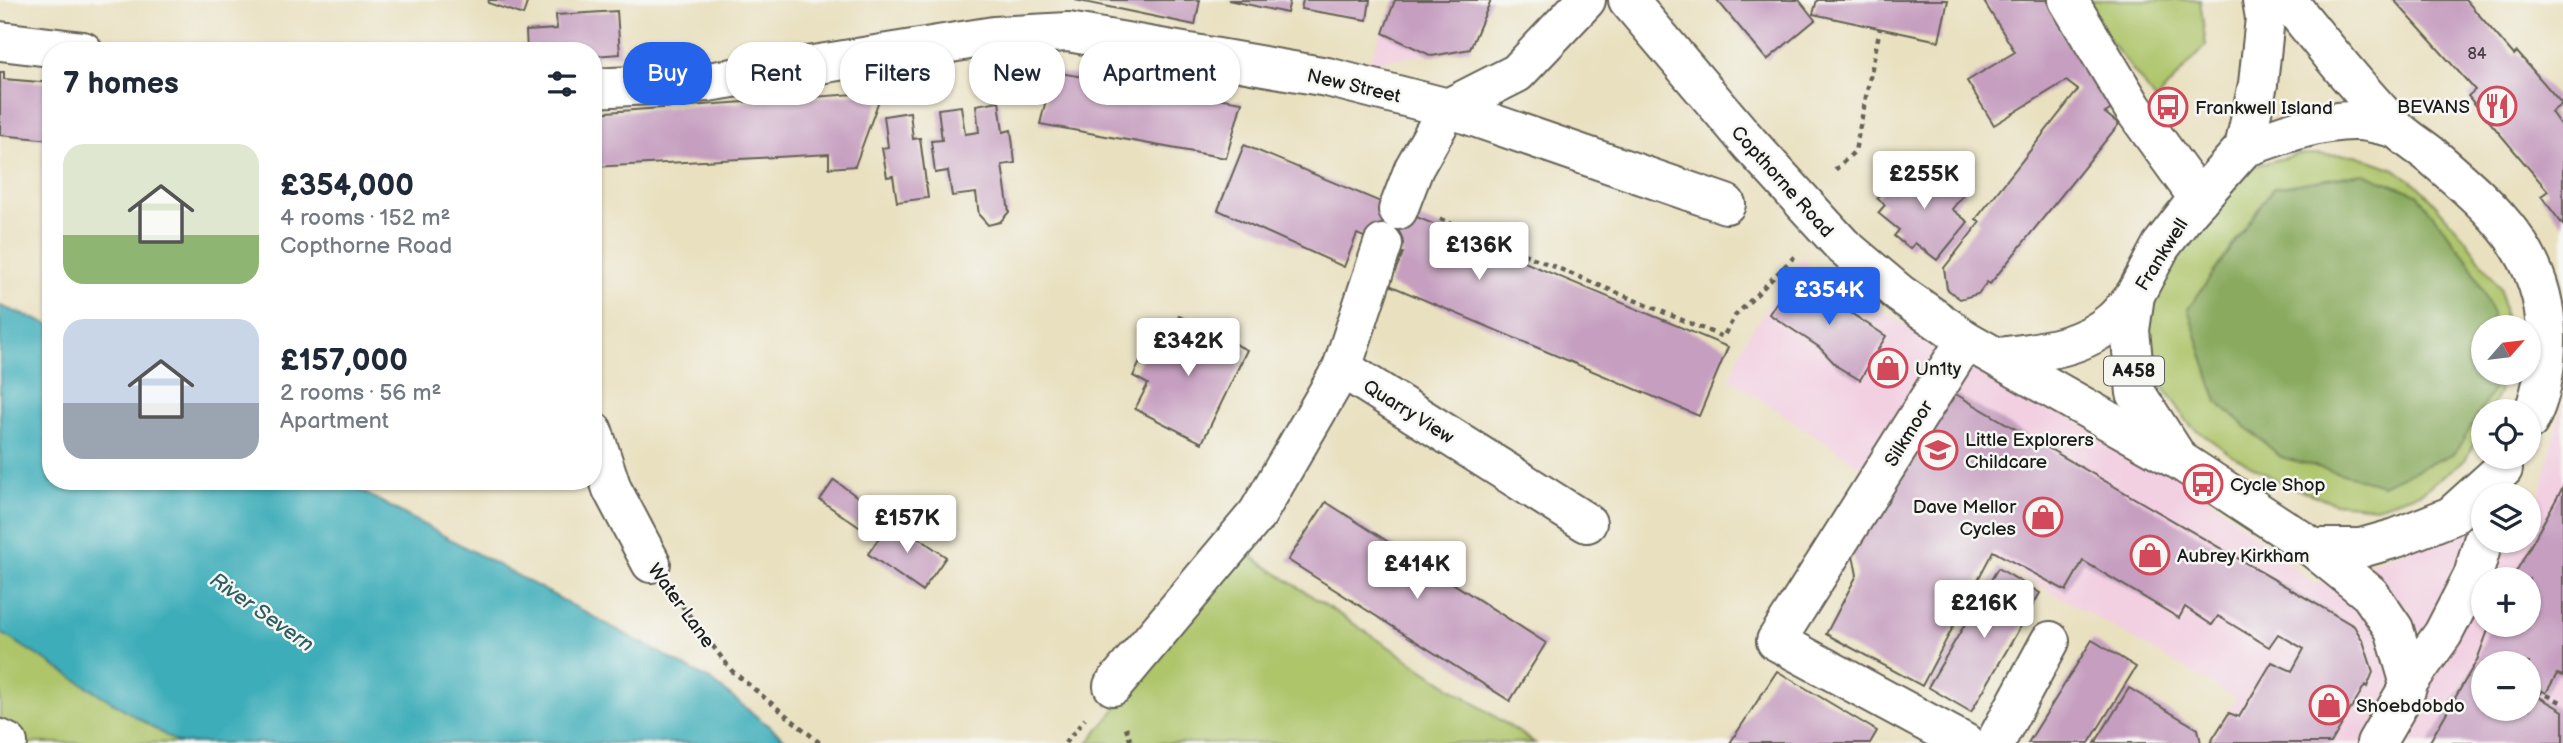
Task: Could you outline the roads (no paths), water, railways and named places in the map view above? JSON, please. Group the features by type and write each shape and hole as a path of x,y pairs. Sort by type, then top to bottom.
{"main road":[{"path":"1400,206 1414,168 1448,108 1517,73 1586,0"},
{"name":"Copthorne Road","path":"1628,0 1750,144 1842,245 1900,294 1982,349 2179,460"},
{"path":"2068,0 2133,108 2199,199"},
{"name":"Frankwell","path":"2244,148 2258,84 2265,18 2262,0"},
{"name":"Frankwell","path":"2287,0 2395,128 2432,156 2499,218 2525,252 2555,324 2538,399"},
{"name":"New Street","path":"602,88 708,82 994,36 1068,32 1327,77 1448,108 1726,204"},
{"path":"9,42 42,46"},
{"name":"Frankwell","path":"2395,128 2358,121 2328,124 2291,131 2244,148 2161,246 2135,295 2130,330 2136,393 2179,460 2313,548 2370,594 2393,629 2409,681"},
{"name":"Quarry View","path":"1383,244 1342,368 1587,523"},
{"path":"1982,349 2049,351 2089,336 2113,321 2135,295"},
{"name":"Silkmoor","path":"1965,743 1776,641 1872,491 1982,349"},
{"path":"1113,686 1258,513 1342,368"},
{"name":"Water Lane","path":"602,458 612,489 650,563"},
{"path":"2313,548 2361,548 2396,538 2451,516 2503,474"},
{"path":"2376,743 2405,693 2409,681 2443,634 2473,576 2480,553"},
{"path":"1995,743 2050,641"},
{"path":"0,739 8,743"}],"water":[{"name":"River Severn","path":"0,306 42,322 42,490 360,490 712,681 790,743 178,743 0,632"}],"place":[{"name":"BEVANS","path":"2497,106"},
{"name":"Frankwell Island","path":"2168,107"},
{"name":"Un1ty","path":"1888,368"},
{"name":"Little Explorers Childcare","path":"1938,450"},
{"name":"Cycle Shop","path":"2203,484"},
{"name":"Dave Mellor Cycles","path":"2043,517"},
{"name":"Aubrey Kirkham","path":"2150,555"},
{"name":"Shoebdobdo","path":"2329,705"}]}
